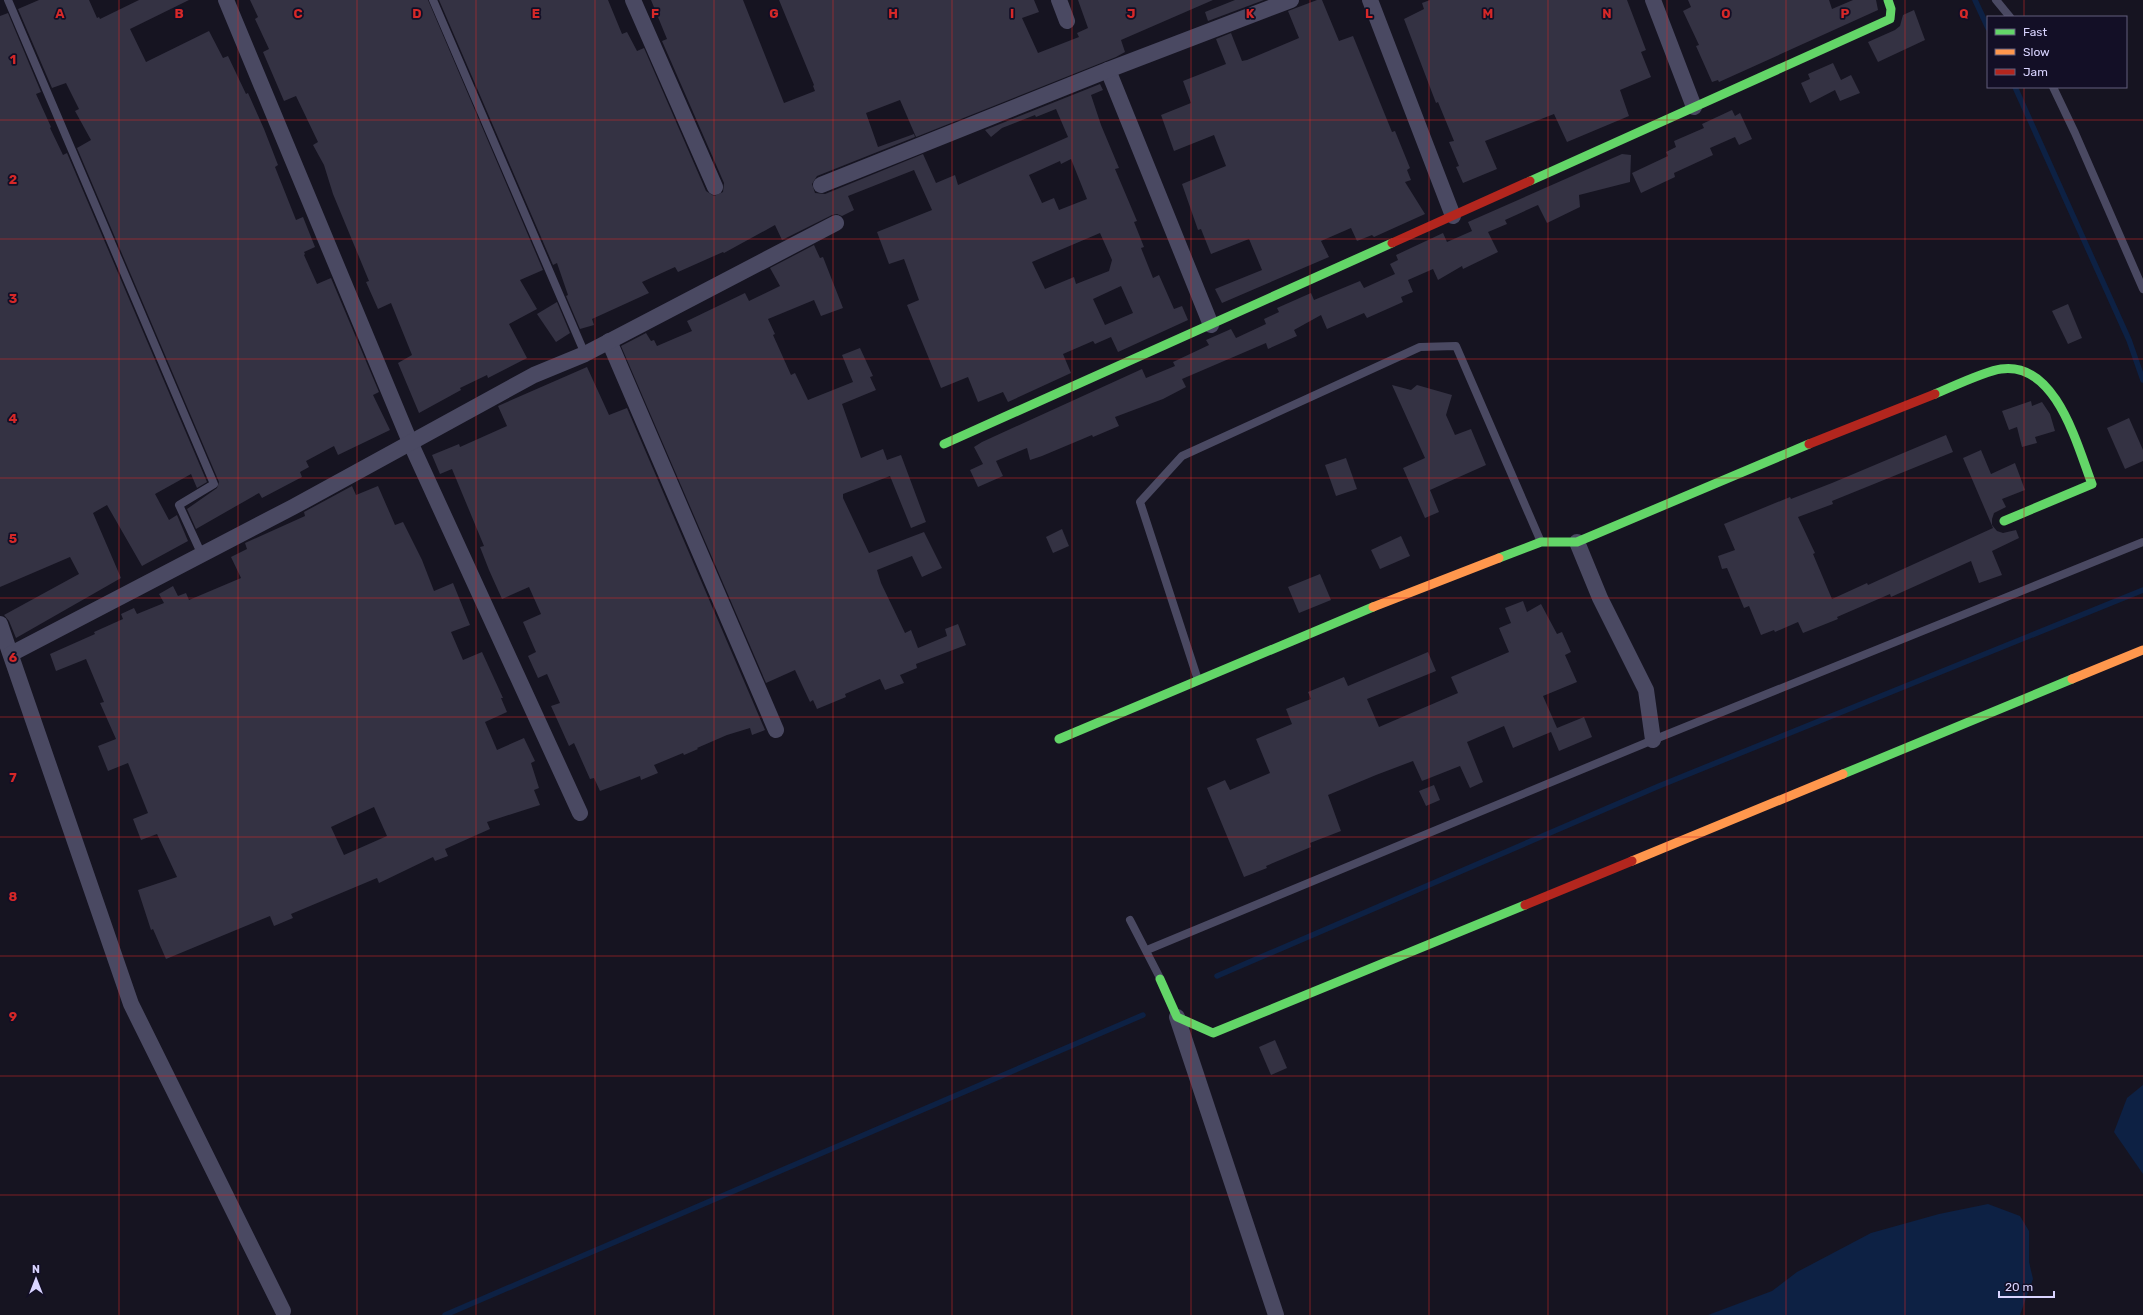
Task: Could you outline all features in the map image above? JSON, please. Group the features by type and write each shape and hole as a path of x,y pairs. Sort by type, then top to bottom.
{"street":[{"path":"226,0 410,442 580,814"},
{"path":"633,0 714,187"},
{"path":"1059,0 1067,21"},
{"path":"821,185 1108,70 1291,0"},
{"path":"1370,0 1453,216"},
{"path":"1653,0 1694,107"},
{"path":"944,444 1890,19 1891,9 1888,0"},
{"path":"1108,70 1211,325"},
{"path":"11,654 202,555 534,375 585,354 609,342 836,223"},
{"path":"609,342 776,730"},
{"path":"1059,739 1402,595 1541,542 1577,542 1866,420 2000,369 2020,369 2037,376 2059,403 2092,484 2004,520"},
{"path":"1577,542 1600,598 1646,690 1653,740"},
{"path":"0,624 131,1004 283,1311"},
{"path":"1177,1017 1213,1033 2143,650"},
{"path":"1160,979 1177,1017 1276,1315"}],"lane":[{"path":"8,0 214,484 179,505 202,555"},
{"path":"433,0 585,354"},
{"path":"1996,0 2009,16"},
{"path":"2053,88 2075,132 2143,290"},
{"path":"1199,680 1140,502 1182,456 1420,347 1456,346 1541,542"},
{"path":"1147,950 1653,740 2143,542"},
{"path":"1130,920 1147,950 1160,979"}],"water":[{"path":"2143,1085 2143,1174 2114,1132 2127,1098"},
{"path":"1988,1204 2020,1216 2029,1231 2029,1262 2033,1279 2020,1315 1708,1315 1772,1291 1797,1272 1871,1233 1939,1214"}],"building":[{"path":"39,0 89,0 97,18 99,17 100,19 139,0 189,0 130,29 146,62 209,31 223,58 228,56 246,94 248,93 264,129 278,165 275,167 296,220 303,217 315,247 304,252 304,255 317,284 331,278 379,392 373,395 390,430 338,455 334,446 306,461 309,467 300,472 302,477 262,498 259,493 196,529 187,509 217,488 219,482 77,148 91,140 75,111 79,109 66,83 52,88 18,9"},
{"path":"250,0 428,0 543,270 520,280 537,309 509,324 527,358 488,378 487,375 460,388 461,390 419,413 398,363 412,355 391,303 378,309 366,282 369,281 333,194 324,165 313,145 318,142 296,96 284,101 263,52 269,49 255,19 258,17"},
{"path":"439,0 608,0 622,34 627,32 637,51 644,48 706,191 714,196 723,192 724,183 662,41 667,39 651,0 743,0 784,103 815,91 814,85 779,0 1034,0 1039,12 1022,18 1038,53 1079,37 1077,33 1088,28 1078,0 1213,0 1121,40 1125,52 1116,57 916,137 900,100 866,113 878,147 914,134 915,137 817,176 812,184 815,193 825,194 923,154 936,183 955,175 958,185 1068,137 1056,109 1036,117 1035,115 1002,128 991,137 985,130 1100,84 1103,90 1091,95 1101,125 1119,168 1115,169 1137,221 1134,222 1144,247 1141,248 1153,278 1159,275 1174,309 1182,306 1188,320 1118,352 1111,337 1095,344 1093,341 1063,354 1071,373 1008,402 1003,392 978,402 968,377 941,388 907,305 919,300 904,259 889,264 877,232 932,210 914,170 848,196 854,210 842,216 837,214 832,215 782,240 775,225 724,253 723,252 678,272 675,267 642,282 649,293 592,319 594,325 580,329 566,296 568,295 557,263 553,265","holes":["1071,159 1087,199 1059,210 1054,198 1042,203 1029,175 1060,161 1061,164","1100,233 1112,260 1109,271 1076,284 1074,277 1045,289 1032,262","1121,286 1133,313 1105,325 1093,299"]},
{"path":"1235,0 1264,0 1208,21 1205,12"},
{"path":"1317,0 1322,0 1339,41 1353,36 1392,132 1395,131 1410,168 1407,170 1411,180 1405,182 1425,214 1374,237 1372,235 1357,241 1351,228 1321,241 1329,257 1222,303 1215,289 1262,270 1249,239 1211,254 1201,229 1198,230 1182,184 1226,166 1214,135 1174,151 1161,115 1191,103 1183,81 1226,64 1216,39 1231,33 1242,61 1247,60 1299,38 1288,11"},
{"path":"1430,0 1627,0 1646,50 1641,52 1651,77 1620,90 1629,116 1567,142 1554,114 1485,141 1497,169 1463,183 1456,167 1459,166 1449,142 1454,141 1438,102 1436,103 1404,19 1424,9 1422,3"},
{"path":"1688,0 1829,0 1832,9 1853,0 1876,0 1878,10 1719,82 1718,80 1712,82 1696,46 1699,45 1683,11 1691,7"},
{"path":"1914,10 1925,40 1878,62 1868,42 1895,30 1900,26 1903,15"},
{"path":"8,13 41,92 36,94 51,127 50,128 63,155 67,153 207,482 197,488 191,474 155,494 169,520 177,515 188,541 142,566 107,505 93,513 121,578 16,638 9,621 4,615 79,574 70,557 0,587 0,16"},
{"path":"1833,63 1841,80 1851,75 1860,93 1840,101 1835,90 1810,103 1801,83 1810,79 1808,74"},
{"path":"1732,110 1735,116 1740,113 1752,139 1739,145 1735,137 1710,148 1713,155 1674,173 1675,177 1641,193 1632,173 1668,156 1666,152 1676,147 1674,141 1704,128 1702,124"},
{"path":"1622,154 1631,155 1630,182 1579,195 1580,207 1547,223 1538,205 1505,220 1507,224 1488,232 1498,252 1463,269 1462,266 1438,280 1433,269 1408,280 1413,292 1401,297 1403,302 1367,318 1364,313 1327,329 1321,315 1294,330 1297,336 1268,349 1266,343 1182,379 1186,387 1163,399 1115,417 1119,426 1093,437 1092,435 1030,460 1027,448 996,461 1003,476 978,487 970,470 983,464 974,447 982,442 1142,369 1146,378 1175,366 1173,362 1209,345 1206,340 1231,329 1236,338 1266,324 1264,319 1279,312 1277,308 1311,293 1314,300 1360,281 1364,288 1395,274 1390,264 1398,260 1396,255 1443,233 1447,242 1472,231 1468,222"},
{"path":"814,245 820,258 823,257 843,308 821,316 814,300 768,319 775,334 773,335 791,375 795,373 808,400 853,382 842,355 860,348 873,376 870,377 876,390 842,404 861,458 883,449 887,460 901,455 926,522 911,528 890,476 843,494 843,498 869,553 924,532 942,568 922,577 912,556 877,570 881,583 905,633 911,630 918,648 947,636 945,629 958,624 966,645 916,664 917,668 900,675 904,683 885,690 880,679 845,694 846,697 817,709 813,700 810,702 795,670 766,683 621,346 646,333 651,341 654,340 657,346 692,331 687,321 745,293 749,301 780,286 770,268"},
{"path":"557,302 570,333 556,342 537,314"},
{"path":"2068,304 2082,338 2068,344 2052,311"},
{"path":"587,367 609,415 627,408 765,730 752,735 750,728 727,735 684,755 683,753 654,765 658,773 641,780 640,776 600,791 594,778 590,779 574,743 569,746 551,706 560,703 547,674 538,678 528,656 536,652 523,622 541,614 529,587 502,599 480,547 484,546 452,469 440,474 432,455 459,444 460,447 507,426 498,406"},
{"path":"1392,385 1411,390 1417,385 1452,395 1446,415 1455,435 1471,429 1486,465 1430,490 1439,512 1425,518 1403,468 1425,458"},
{"path":"2031,401 2032,406 2042,402 2050,414 2055,431 2035,437 2037,443 2022,447 2017,427 2009,430 2002,411"},
{"path":"2129,418 2143,450 2143,461 2125,469 2107,428"},
{"path":"1946,435 1953,452 1832,501 1833,504 1798,517 1815,553 1813,554 1832,599 1867,583 1868,585 1993,528 1963,458 1981,450 1991,474 2015,463 2025,490 2002,499 2006,507 1994,513 1992,519 1992,525 1997,531 2003,533 2016,530 2019,538 1992,551 2002,575 1979,583 1971,561 1891,597 1890,594 1837,617 1838,619 1803,633 1798,622 1775,632 1774,630 1761,635 1749,606 1744,608 1727,568 1722,569 1718,556 1735,550 1724,524 1790,497 1791,499 1832,483"},
{"path":"1346,458 1357,489 1336,496 1325,465"},
{"path":"352,486 356,495 378,486 395,525 403,522 422,560 434,591 453,583 470,625 451,632 463,660 482,652 503,698 501,698 507,712 485,722 497,750 524,738 535,761 531,763 539,788 534,790 540,805 487,822 490,829 445,849 448,856 435,861 433,857 379,883 377,878 291,914 293,918 274,926 270,916 166,959 153,929 151,930 138,890 177,877 157,834 141,840 133,819 148,813 128,763 108,771 98,746 116,739 100,703 104,702 86,659 56,671 50,654 95,634 94,632 123,619 121,614 134,608 137,614 164,603 159,594 173,586 178,596 186,593 189,600 241,578 231,557 247,549 245,543 305,516 304,512","holes":["374,807 387,836 344,855 331,827"]},
{"path":"1062,529 1069,546 1053,553 1046,537"},
{"path":"1401,536 1410,556 1380,569 1371,550"},
{"path":"1320,574 1331,600 1299,613 1288,587"},
{"path":"1523,601 1527,612 1541,604 1557,634 1562,632 1571,652 1565,655 1577,682 1543,696 1557,728 1584,717 1592,737 1559,751 1551,732 1513,748 1504,726 1467,742 1483,782 1470,788 1460,766 1422,781 1413,761 1376,775 1328,795 1341,831 1310,843 1311,847 1244,877 1207,788 1225,780 1230,790 1270,773 1256,739 1292,724 1286,709 1311,699 1308,692 1344,677 1348,686 1428,652 1436,671 1367,699 1379,727 1458,693 1451,677 1509,652 1499,628 1511,623 1505,608"},
{"path":"1434,785 1440,800 1426,806 1419,791"},
{"path":"1275,1040 1287,1068 1271,1075 1259,1047"}],"waterway":[{"path":"1975,0 1987,26"},
{"path":"2015,88 2129,340 2143,380"},
{"path":"1217,976 1659,786 2143,590"},
{"path":"445,1315 1143,1015"}],"traffic: fast":[{"path":"1530,181 1890,19 1891,9 1888,0"},
{"path":"944,444 1392,243"},
{"path":"1935,394 1994,370 2020,370 2036,378 2050,392 2062,409 2071,428 2092,484 2004,521"},
{"path":"1499,558 1541,542 1577,542 1809,444"},
{"path":"1059,739 1373,607"},
{"path":"1843,774 2072,679"},
{"path":"1160,979 1177,1017 1213,1033 1525,905"}],"traffic: slow":[{"path":"1373,607 1499,558"},
{"path":"2072,679 2143,650"},
{"path":"1632,861 1843,774"}],"traffic: jam":[{"path":"1392,243 1530,181"},
{"path":"1809,444 1935,394"},
{"path":"1525,905 1632,861"}]}
